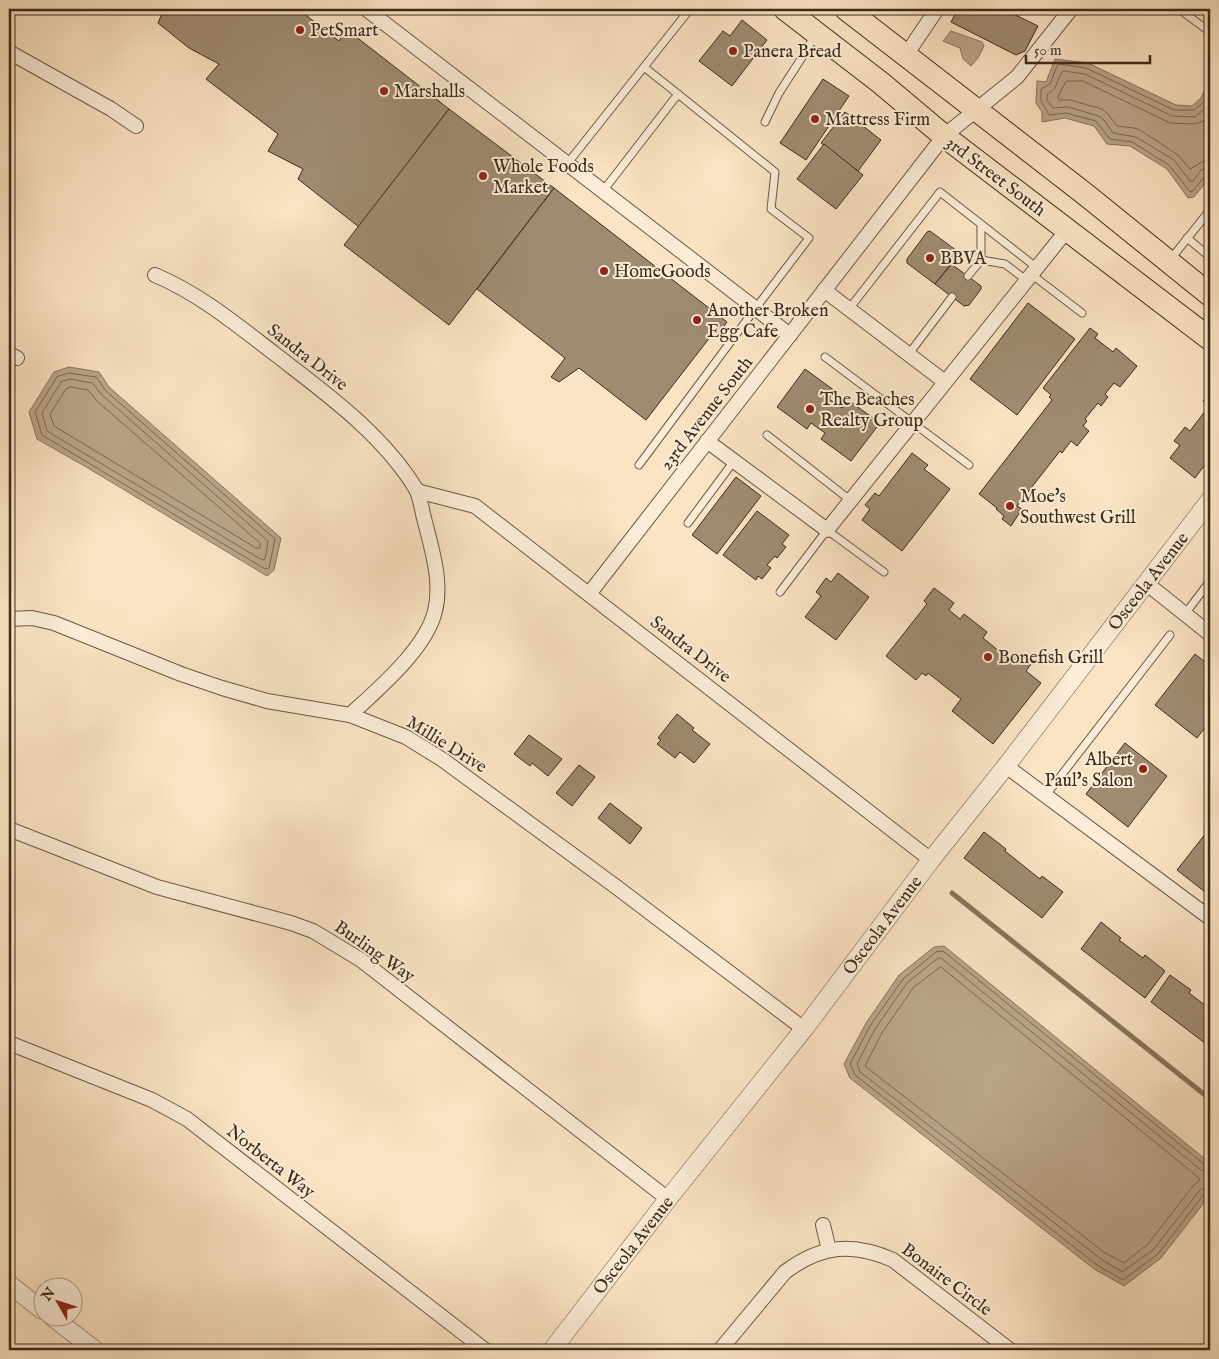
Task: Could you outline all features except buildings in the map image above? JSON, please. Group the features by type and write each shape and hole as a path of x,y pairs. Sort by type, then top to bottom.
{"main road":[{"name":"3rd Street South","path":"785,9 881,83 944,136 1210,339"},
{"path":"846,9 1085,194 1210,295"}],"street":[{"path":"366,9 790,335"},
{"path":"906,55 937,9"},
{"name":"23rd Avenue South","path":"589,594 944,136 1017,76 1071,9"},
{"path":"9,52 110,109 136,126"},
{"path":"707,441 827,530 1066,230"},
{"name":"Sandra Drive","path":"155,275 178,284 216,308 327,395 379,442 398,462 417,491 435,567 437,592 435,611 428,630 400,666 384,684 350,714"},
{"path":"824,290 944,382"},
{"name":"Sandra Drive","path":"417,491 474,506 931,860"},
{"name":"Osceola Avenue","path":"552,1350 668,1199 804,1029 931,860 1006,766 1210,500"},
{"path":"1146,583 1210,634"},
{"name":"Millie Drive","path":"9,619 32,618 54,623 180,674 267,701 350,714 406,737 443,760 615,886 804,1029"},
{"path":"1006,766 1210,918"},
{"name":"Burling Way","path":"9,829 157,888 291,923 313,931 361,960 668,1199"},
{"name":"Norberta Way","path":"9,1043 152,1100 187,1119 485,1350"},
{"path":"823,1225 829,1250"},
{"name":"Bonaire Circle","path":"720,1350 785,1272 814,1254 846,1248 878,1253 893,1260 1010,1350"},
{"path":"9,1284 32,1302"},
{"path":"64,1326 95,1350"}],"lane":[{"path":"567,164 690,9"},
{"path":"1179,9 1210,32"},
{"path":"765,122 779,93 808,48 815,33"},
{"path":"638,465 810,238 771,209 775,172 644,67"},
{"path":"602,192 678,94"},
{"path":"848,309 940,192 979,223 1031,273 1082,313"},
{"path":"1168,262 1210,210"},
{"path":"968,276 981,260 979,223"},
{"path":"1187,238 1210,257"},
{"path":"981,260 1005,264 1031,273"},
{"path":"908,355 952,297"},
{"path":"825,357 969,465"},
{"path":"767,436 850,500"},
{"path":"688,523 734,461"},
{"path":"780,592 827,530 884,572"},
{"path":"1185,614 1210,581"},
{"path":"1046,795 1170,635"}],"water":[{"path":"951,31 982,42 984,46 978,58 971,66 963,59 960,48 943,41"},
{"path":"1055,59 1088,63 1176,105 1192,106 1201,98 1210,77 1210,177 1194,197 1188,198 1167,169 1130,146 1107,144 1094,126 1065,118 1042,122 1042,112 1036,103 1037,81 1046,82"},
{"path":"69,367 99,372 109,387 281,538 274,570 267,576 37,439 29,412 54,372"},
{"path":"944,946 1210,1163 1210,1195 1161,1258 1124,1286 1094,1269 850,1078 844,1064 866,1023 899,975 934,947"}],"waterway":[{"path":"952,893 1210,1099"}],"place":[{"name":"PetSmart","path":"300,30"},
{"name":"Panera Bread","path":"733,51"},
{"name":"Marshalls","path":"384,91"},
{"name":"Mattress Firm","path":"815,119"},
{"name":"Whole Foods Market","path":"483,176"},
{"name":"BBVA","path":"930,258"},
{"name":"HomeGoods","path":"604,271"},
{"name":"Another Broken Egg Cafe","path":"697,320"},
{"name":"The Beaches Realty Group","path":"810,409"},
{"name":"Moe's Southwest Grill","path":"1010,506"},
{"name":"Bonefish Grill","path":"988,657"},
{"name":"Albert Paul's Salon","path":"1143,769"}]}
